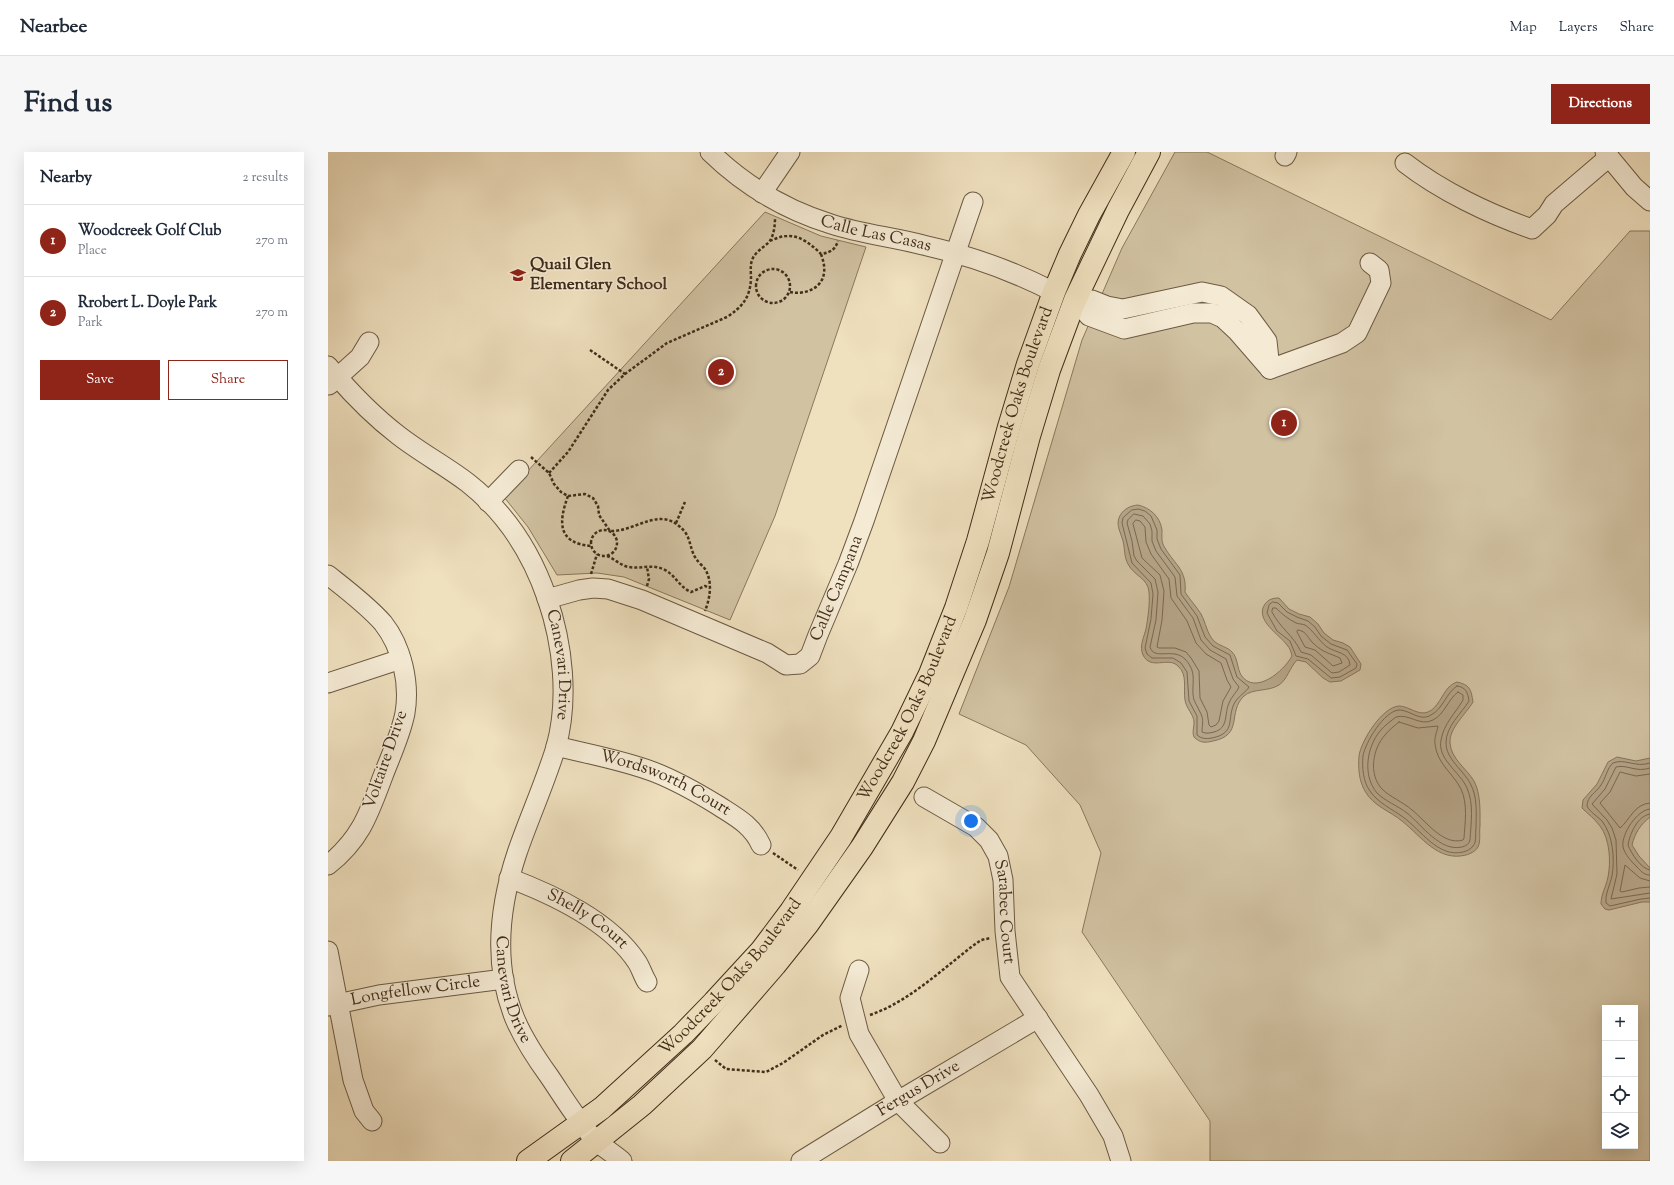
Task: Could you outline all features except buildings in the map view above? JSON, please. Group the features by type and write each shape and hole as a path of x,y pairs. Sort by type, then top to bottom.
{"main road":[{"name":"Woodcreek Oaks Boulevard","path":"528,1161 610,1101 683,1034 714,1002 760,952 791,911 841,837 902,732 930,674 956,608 978,541 1013,413 1028,364 1054,292 1080,234 1124,152"},
{"name":"Woodcreek Oaks Boulevard","path":"572,1161 642,1105 702,1049 770,970 834,887 903,782 924,741 975,620 998,554 1029,436 1049,370 1075,300 1118,210 1149,152"},
{"path":"1054,292 1075,300"}],"street":[{"name":"Calle Las Casas","path":"710,152 762,193 805,215 853,230 956,253 1033,281 1054,292"},
{"path":"762,193 790,152"},
{"path":"1405,163 1441,188 1510,221 1532,229 1547,215 1554,204 1607,154 1634,187 1650,201"},
{"name":"Calle Campana","path":"547,599 567,592 593,588 608,589 642,600 767,653 786,665 800,664 810,656 848,564 973,202"},
{"path":"1075,300 1092,300 1107,306 1123,309 1202,292 1220,296 1248,316 1267,341 1270,369 1342,344 1357,333 1381,283 1379,270 1370,263"},
{"path":"331,376 360,357 369,342"},
{"name":"Canevari Drive","path":"331,376 396,434 470,484 488,502 515,532 527,553 547,599 554,621 562,668 563,694 556,746 509,878 503,904 500,928 504,979 515,1019 526,1042 581,1123 597,1142"},
{"path":"488,502 525,464"},
{"name":"Voltaire Drive","path":"328,575 369,609 383,624 394,642 401,659 407,694 405,713 400,731 362,827 343,852 328,865"},
{"path":"328,682 401,659"},
{"name":"Wordsworth Court","path":"556,746 633,766 674,780 749,826 761,845"},
{"name":"Sarabec Court","path":"924,797 976,827 989,840 998,856 1003,880 1005,931 1010,977 1089,1095 1113,1136 1121,1161"},
{"name":"Shelly Court","path":"509,878 583,913 605,928 637,962 646,982"},
{"path":"328,951 333,1004 353,1080 364,1112 372,1121"},
{"path":"859,970 850,998 859,1034 898,1101 940,1143"},
{"name":"Longfellow Circle","path":"333,1004 379,995 504,979"},
{"name":"Fergus Drive","path":"801,1161 898,1101 1038,1018"},
{"path":"597,1142 608,1161"},
{"path":"597,1142 622,1161"}],"path":[{"path":"770,241 773,233 775,217 783,205"},
{"path":"821,254 830,252 836,248 838,240 853,230"},
{"path":"550,473 568,452 608,390 625,374 668,343 727,317 735,311 745,302 750,293 753,260 757,253 770,241 787,236 799,238 821,254 824,273 821,281 809,291 796,294 790,292"},
{"path":"768,270 779,270 787,276 790,292 782,301 771,303 765,301 758,293 757,281 763,272 768,270"},
{"path":"751,278 757,281"},
{"path":"590,350 625,374"},
{"path":"525,464 550,473"},
{"path":"550,473 554,484 560,492 568,496 585,494 593,498 598,506 599,515 616,538 616,546 611,554 607,556"},
{"path":"568,496 562,513 564,530 568,538 574,543 591,546 597,554 607,556 622,565 629,567 656,566 664,569 672,575 684,589 691,592 705,586 710,588"},
{"path":"676,523 685,502"},
{"path":"591,546 592,537 602,529 610,531 624,531 634,525 655,519 676,523 686,533 691,550 697,560 705,568 710,579 708,602 701,625"},
{"path":"593,588 592,568 597,554"},
{"path":"642,600 649,579 647,567"},
{"path":"761,845 812,880"}],"shaded area":[{"path":"1175,152 1207,152 1551,320 1630,231 1650,231 1650,1161 1210,1161 1210,1121 1082,932 1101,853 1080,805 1026,745 959,714 1009,587 1082,340 1122,248"},
{"path":"765,212 821,236 866,247 775,516 730,620 624,577 597,573 557,575 528,527 504,497"}],"water":[{"path":"1138,505 1147,508 1157,517 1161,525 1164,546 1180,568 1184,578 1185,592 1201,614 1212,638 1216,643 1232,652 1241,675 1247,681 1254,683 1269,679 1283,668 1292,656 1288,646 1269,627 1263,616 1262,610 1265,604 1275,598 1279,598 1289,609 1310,617 1318,624 1324,633 1333,640 1350,647 1361,664 1360,670 1341,681 1330,682 1323,678 1306,662 1297,660 1282,683 1270,689 1252,692 1244,696 1236,709 1234,722 1229,734 1223,738 1210,742 1203,742 1196,739 1193,733 1194,719 1185,700 1183,673 1174,663 1155,663 1146,660 1142,652 1143,638 1148,615 1149,592 1146,583 1131,568 1127,561 1118,524 1118,520 1122,512 1129,507"},
{"path":"1457,682 1469,688 1473,702 1452,732 1450,743 1456,759 1474,781 1476,786 1480,803 1480,826 1479,845 1477,848 1468,855 1456,856 1447,855 1431,847 1397,817 1372,801 1360,779 1359,756 1368,734 1379,718 1386,712 1392,708 1403,706 1421,713 1428,712 1435,707 1446,690"},
{"path":"1617,757 1636,761 1650,758 1650,817 1638,830 1632,845 1639,856 1650,868 1650,902 1642,902 1609,910 1605,909 1601,904 1609,871 1608,844 1600,826 1582,808 1583,800 1597,784 1608,762"}],"place":[{"name":"Quail Glen Elementary School","path":"518,275"},
{"name":"Rrobert L. Doyle Park","path":"721,372"},
{"name":"Woodcreek Golf Club","path":"1284,423"}]}
